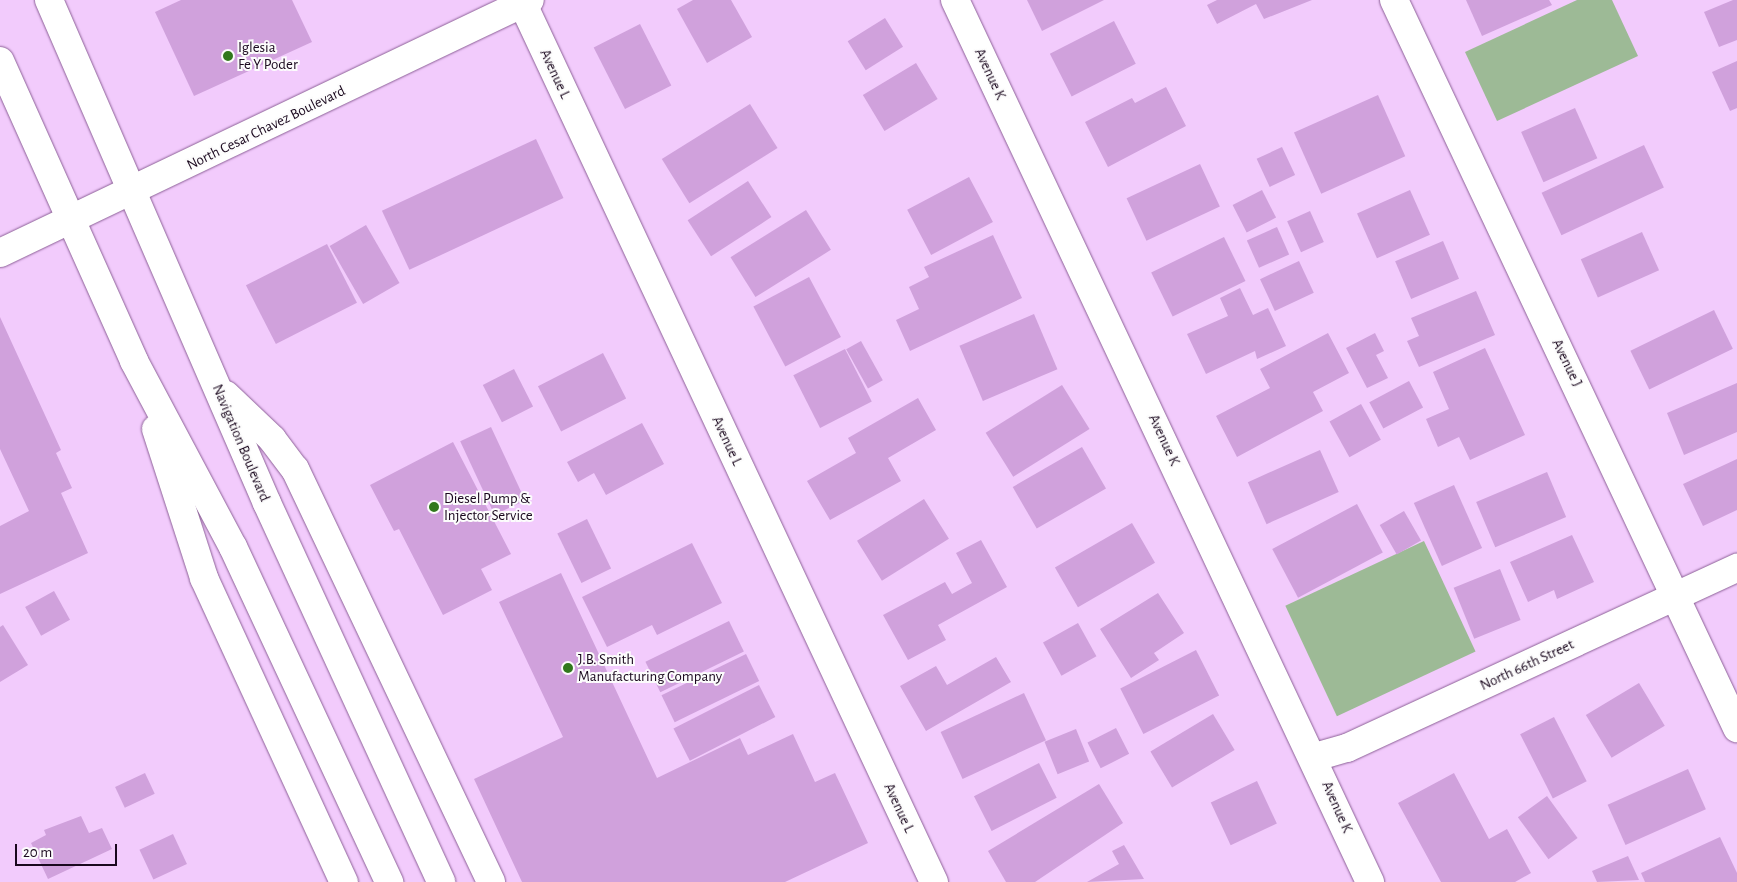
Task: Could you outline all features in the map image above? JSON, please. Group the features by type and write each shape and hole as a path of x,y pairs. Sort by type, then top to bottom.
{"street":[{"name":"Navigation Boulevard","path":"49,0 217,387 441,882"},
{"name":"Avenue K","path":"955,0 1315,758 1370,882"},
{"name":"Avenue J","path":"1394,0 1737,728"},
{"name":"North Cesar Chavez Boulevard","path":"0,253 133,191 524,1"},
{"name":"Avenue L","path":"524,1 934,882"},
{"path":"0,61 134,360 233,547 389,882"},
{"path":"134,360 204,578 344,882"},
{"path":"217,387 272,439 295,469 490,882"},
{"name":"North 66th Street","path":"1315,758 1347,748 1737,568"}],"green space":[{"path":"1577,0 1612,0 1638,56 1497,121 1465,52"},
{"path":"1424,541 1476,652 1337,716 1285,606"}],"building":[{"name":"Iglesia Fe Y Poder","path":"181,0 292,0 312,42 194,96 155,12"},
{"path":"693,0 731,0 752,37 707,63 677,9"},
{"path":"1027,0 1104,0 1042,31"},
{"path":"1217,0 1312,0 1264,19 1256,4 1217,24 1207,5"},
{"path":"1466,0 1549,0 1552,5 1482,36"},
{"path":"1737,0 1737,40 1719,47 1704,12"},
{"path":"885,18 903,47 866,70 848,41"},
{"path":"1114,21 1136,64 1072,96 1050,54"},
{"path":"640,24 671,85 625,109 594,48"},
{"path":"1737,61 1737,108 1730,111 1712,72"},
{"path":"916,63 938,99 884,131 863,95"},
{"path":"1166,87 1186,126 1108,167 1085,122 1132,98 1135,103"},
{"path":"1378,95 1405,156 1321,194 1294,132"},
{"path":"750,104 778,148 689,203 662,159"},
{"path":"1575,108 1597,158 1543,182 1521,132"},
{"path":"536,139 563,198 409,270 382,211"},
{"path":"1644,145 1664,188 1561,235 1542,193"},
{"path":"1282,147 1295,175 1270,187 1257,159"},
{"path":"1200,164 1220,207 1146,241 1127,198"},
{"path":"969,177 993,222 931,255 907,210"},
{"path":"748,181 771,217 711,256 688,220"},
{"path":"1262,190 1276,218 1247,233 1233,205"},
{"path":"1410,190 1430,235 1377,258 1357,214"},
{"path":"806,210 831,250 755,297 731,257"},
{"path":"1310,211 1324,242 1301,252 1287,221"},
{"path":"366,225 400,283 363,304 330,246"},
{"path":"1277,227 1289,254 1259,268 1247,240"},
{"path":"1642,232 1659,270 1598,298 1581,259"},
{"path":"993,235 1022,298 910,351 896,320 919,309 909,287 929,277 924,267"},
{"path":"1224,237 1245,281 1173,317 1151,273"},
{"path":"1443,241 1459,279 1411,299 1395,261"},
{"path":"327,244 357,303 276,344 246,285"},
{"path":"1299,261 1314,293 1275,311 1260,279"},
{"path":"809,277 841,337 785,367 753,307"},
{"path":"1240,288 1253,315 1268,308 1286,346 1257,359 1255,351 1206,374 1187,334 1228,316 1220,298"},
{"path":"1476,291 1495,335 1419,367 1407,341 1419,336 1411,318"},
{"path":"1714,310 1733,349 1649,389 1630,351"},
{"path":"1034,314 1057,369 983,401 959,346"},
{"path":"0,317 61,450 56,453 72,488 61,493 88,553 0,594 0,526 29,511 0,449"},
{"path":"1328,333 1349,373 1313,392 1323,411 1237,457 1216,416 1270,388 1260,369"},
{"path":"1375,333 1384,351 1376,355 1388,378 1367,388 1346,348"},
{"path":"861,341 883,380 868,389 846,349"},
{"path":"1485,348 1525,435 1470,460 1459,437 1438,447 1426,419 1449,409 1433,372"},
{"path":"845,349 872,402 820,428 793,375"},
{"path":"603,353 626,398 561,432 538,386"},
{"path":"514,369 533,406 502,422 483,385"},
{"path":"1409,381 1423,407 1383,429 1369,402"},
{"path":"1737,383 1737,432 1684,455 1667,413"},
{"path":"1062,385 1090,429 1013,477 986,433"},
{"path":"918,398 936,430 888,458 901,481 830,520 807,481 856,453 848,438"},
{"path":"1361,404 1381,440 1349,457 1330,421"},
{"path":"642,423 664,464 606,495 594,473 578,482 567,462"},
{"path":"491,427 525,500 494,515 460,441"},
{"name":"Diesel Pump & Injector Service","path":"453,442 511,554 481,569 492,590 443,615 399,529 394,531 370,485"},
{"path":"1082,447 1106,489 1037,529 1013,487"},
{"path":"1320,450 1339,492 1267,524 1248,482"},
{"path":"1737,459 1737,510 1703,526 1683,484"},
{"path":"1547,472 1566,517 1495,547 1476,502"},
{"path":"1454,485 1482,548 1442,566 1414,503"},
{"path":"924,499 949,539 882,581 857,541"},
{"path":"1357,504 1383,553 1298,598 1272,549"},
{"path":"1404,511 1421,540 1397,554 1380,525"},
{"path":"587,519 611,568 581,583 557,533"},
{"path":"1132,523 1155,563 1078,607 1055,568"},
{"path":"1572,535 1594,582 1557,599 1554,590 1528,602 1510,562"},
{"path":"981,540 1007,587 938,625 946,640 908,660 883,615 945,582 952,594 972,583 956,553"},
{"path":"692,543 722,603 657,635 652,625 607,647 582,597"},
{"path":"1500,569 1521,620 1474,639 1454,588"},
{"name":"J.B. Smith Manufacturing Company","path":"561,573 657,778 740,738 748,755 793,734 815,782 835,773 868,843 785,882 522,882 474,779 563,737 499,602"},
{"path":"54,591 70,620 41,636 25,607"},
{"path":"1158,593 1184,633 1154,653 1159,660 1131,678 1100,629"},
{"path":"729,621 744,652 660,692 645,662"},
{"path":"1078,623 1096,656 1061,676 1043,642"},
{"path":"3,625 28,665 0,682 0,627"},
{"path":"1196,650 1219,695 1143,734 1120,689"},
{"path":"746,654 759,681 675,722 662,695"},
{"path":"996,657 1011,682 926,731 900,686 936,666 947,685"},
{"path":"1639,683 1665,726 1612,758 1586,715"},
{"path":"759,685 775,717 690,761 673,729"},
{"path":"1024,693 1046,740 963,779 941,732"},
{"path":"1213,714 1235,750 1172,788 1150,752"},
{"path":"1554,717 1587,781 1553,798 1520,734"},
{"path":"1116,728 1129,754 1101,768 1087,743"},
{"path":"1076,729 1089,761 1058,774 1044,742"},
{"path":"1039,763 1057,798 992,831 974,796"},
{"path":"1688,769 1706,809 1626,845 1608,805"},
{"path":"145,773 155,794 125,808 115,787"},
{"path":"1454,773 1489,839 1507,829 1531,873 1515,882 1441,882 1398,803"},
{"path":"1257,781 1277,824 1231,845 1211,803"},
{"path":"1099,784 1123,823 1035,882 1006,882 988,851"},
{"path":"1547,796 1578,838 1548,859 1518,817"},
{"path":"81,816 89,833 102,828 112,849 48,879 31,843 46,835 44,830"},
{"path":"173,834 187,864 153,880 139,850"},
{"path":"1720,837 1737,873 1737,882 1645,882 1641,873"},
{"path":"1124,845 1144,879 1087,882 1119,864 1112,851"},
{"path":"1628,856 1639,880 1597,882 1592,871"}],"place":[{"name":"Iglesia Fe Y Poder","path":"228,56"},
{"name":"Diesel Pump & Injector Service","path":"434,507"},
{"name":"J.B. Smith Manufacturing Company","path":"568,668"}]}
